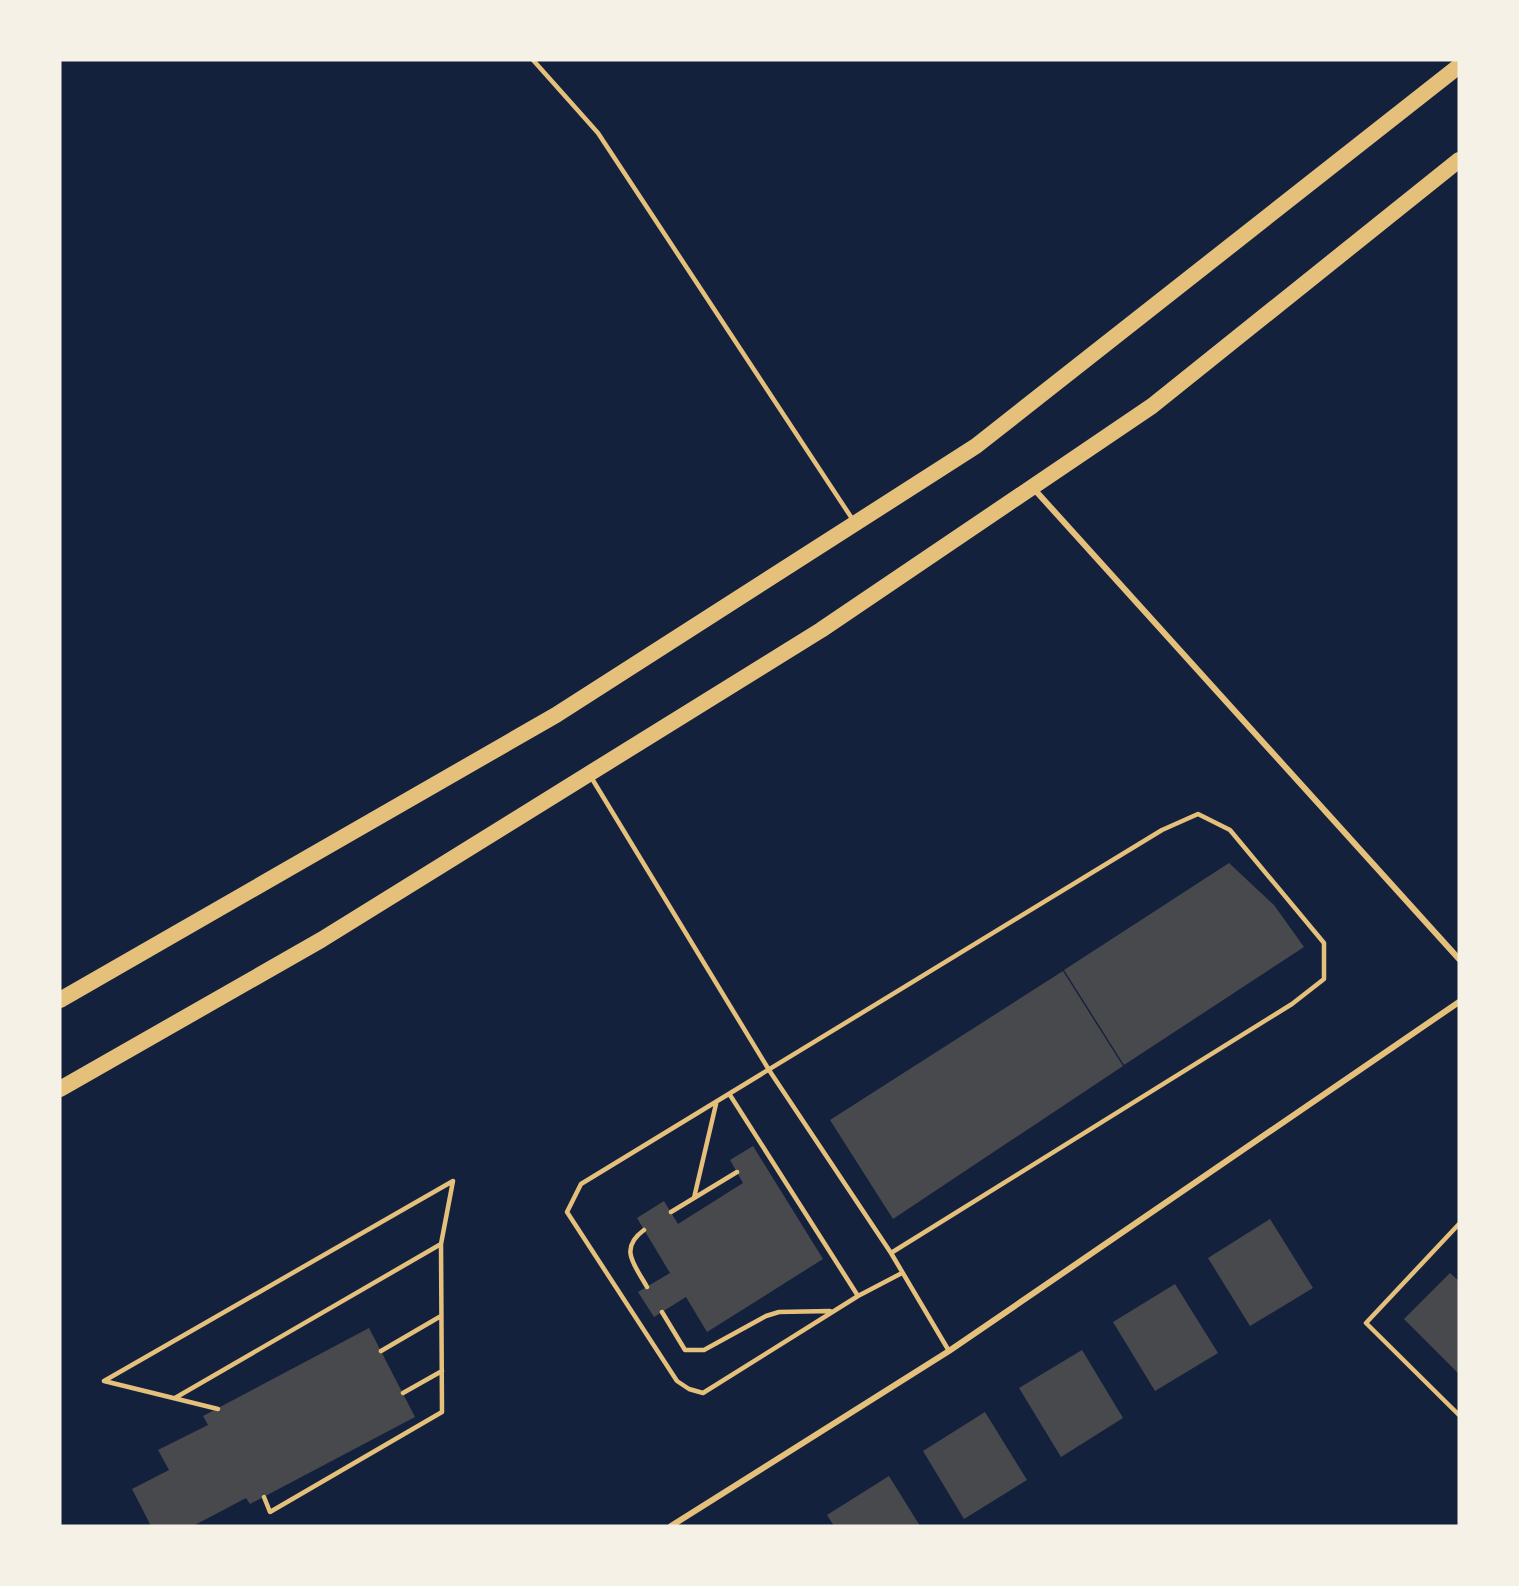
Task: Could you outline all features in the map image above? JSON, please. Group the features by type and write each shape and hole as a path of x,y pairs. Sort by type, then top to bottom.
{"highway":[{"path":"60,1000 556,715 976,446 1459,66"},
{"path":"60,1089 321,940 588,772 822,630 1152,406 1459,160"}],"street":[{"path":"1033,488 1459,959"},
{"path":"671,1526 950,1351 1459,1002"}],"lane":[{"path":"533,60 598,133 855,524"},
{"path":"588,772 769,1070 891,1253 950,1351"},
{"path":"891,1253 1292,1004 1324,979 1324,943 1230,830 1198,814 1162,830 716,1104 581,1184 567,1212 677,1381 689,1389 703,1393 833,1311 902,1273"},
{"path":"730,1095 858,1296"},
{"path":"694,1198 716,1104"},
{"path":"760,1157 766,1153"},
{"path":"671,1212 737,1172"},
{"path":"218,1408 104,1381 453,1181 441,1244 442,1412 270,1512 264,1497"},
{"path":"1459,1224 1366,1323 1459,1415"},
{"path":"644,1230 632,1239 630,1245 631,1259 647,1287"},
{"path":"174,1398 441,1244"},
{"path":"662,1312 685,1350 704,1350 766,1316 779,1312 833,1311"},
{"path":"381,1351 441,1316"},
{"path":"403,1393 442,1371"}],"building":[{"path":"1229,863 1274,905 1304,947 1124,1065 1064,970"},
{"path":"1063,971 1123,1066 893,1219 830,1120"},
{"path":"753,1146 823,1259 707,1332 686,1297 654,1317 638,1292 670,1273 637,1218 664,1201 678,1224 743,1183 730,1160"},
{"path":"1270,1219 1313,1288 1250,1326 1208,1258"},
{"path":"1450,1273 1459,1281 1459,1374 1404,1319"},
{"path":"1175,1284 1218,1353 1155,1391 1113,1322"},
{"path":"369,1328 415,1417 250,1504 246,1498 193,1526 151,1526 132,1489 169,1470 158,1450 208,1425 203,1416"},
{"path":"1082,1350 1123,1418 1061,1457 1019,1388"},
{"path":"985,1412 1027,1480 964,1519 923,1451"},
{"path":"889,1476 920,1526 834,1526 827,1515"}]}
